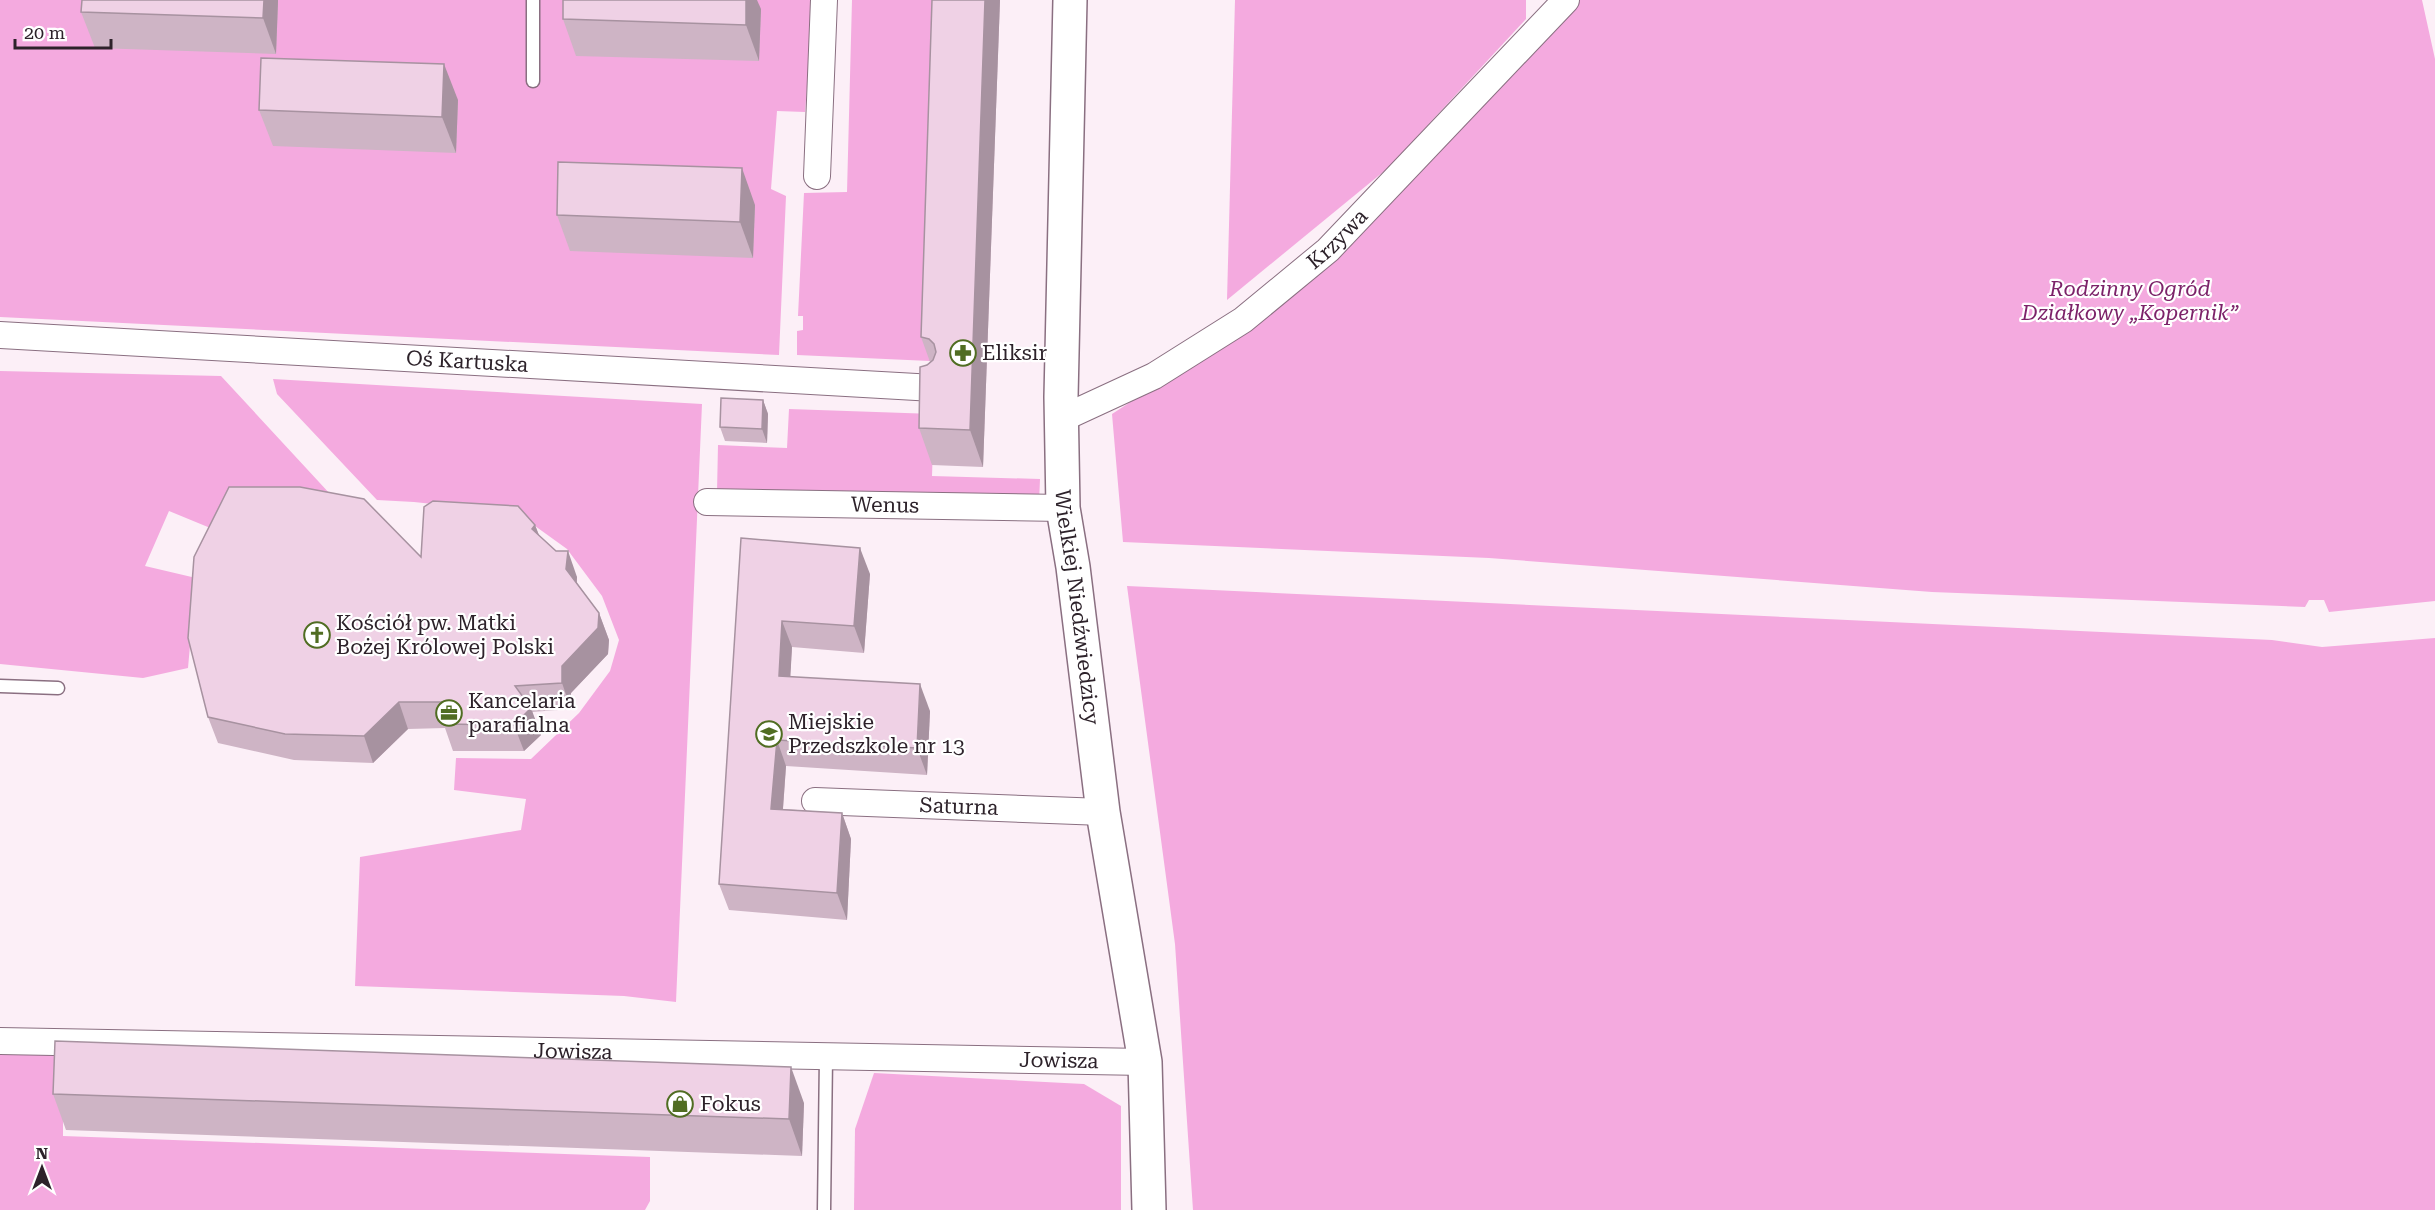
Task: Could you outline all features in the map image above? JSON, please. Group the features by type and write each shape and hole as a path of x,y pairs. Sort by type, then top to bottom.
{"street":[{"path":"817,176 824,0"},
{"name":"Wielkiej Niedźwiedzicy","path":"1070,0 1061,419 1063,508 1073,567 1103,812 1145,1062 1149,1210"},
{"name":"Krzywa","path":"1061,419 1154,376 1243,320 1328,250 1566,0"},
{"name":"Oś Kartuska","path":"0,335 934,388"},
{"name":"Wenus","path":"707,502 1063,508"},
{"name":"Saturna","path":"815,801 1103,812"},
{"name":"Jowisza","path":"0,1041 1145,1062"}],"lane":[{"path":"533,0 533,81"},
{"path":"0,686 57,688"},
{"path":"824,1210 826,1057"}],"green space":[{"path":"0,0 814,0 805,112 777,111 771,189 786,196 779,355 0,317"},
{"path":"852,0 946,0 930,361 797,355 797,331 803,330 803,316 798,316 804,193 847,192"},
{"path":"1235,0 1526,0 1526,19 1388,168 1227,300"},
{"name":"Rodzinny Ogród Działkowy „Kopernik”","path":"1575,0 2422,0 2435,59 2435,601 2329,612 2324,600 2309,600 2305,607 1932,592 1489,558 1123,542 1112,414 1272,310"},
{"path":"0,371 221,376 331,495 220,532 169,511 145,566 196,578 188,668 143,678 0,664"},
{"path":"273,379 702,404 676,1002 624,996 355,986 360,857 521,830 526,799 454,790 456,758 531,759 579,713 610,671 619,640 602,596 567,549 517,513 377,500 277,394"},
{"path":"789,409 934,414 932,476 1040,479 1039,503 717,492 718,445 787,448"},
{"path":"1127,586 2272,640 2322,647 2435,638 2435,1210 1193,1210 1175,944"},
{"path":"0,1053 63,1053 63,1136 650,1157 650,1201 645,1210 0,1210"},
{"path":"874,1073 1084,1084 1121,1106 1121,1210 854,1210 855,1129"}],"building":[{"path":"82,0 264,0 263,18 81,12"},
{"path":"563,0 746,0 746,25 563,19"},
{"path":"932,0 985,0 970,430 919,428 920,367 933,360 936,352 934,344 929,339 921,337"},
{"path":"261,58 444,64 442,117 259,110"},
{"path":"558,162 742,168 740,222 557,215"},
{"path":"721,398 763,400 762,429 720,427"},
{"path":"229,487 300,487 364,499 421,557 424,507 433,501 518,506 535,525 532,529 556,551 568,551 566,569 599,613 598,628 562,666 562,683 515,686 531,708 514,725 444,724 445,702 399,702 364,736 285,734 208,717 188,638 194,557"},
{"path":"741,538 860,548 854,626 782,621 779,676 920,684 917,748 777,740 771,809 842,813 837,893 719,884"},
{"path":"55,1041 791,1067 789,1119 53,1094"}],"place":[{"name":"Eliksir","path":"963,353"},
{"name":"Kościół pw. Matki Bożej Królowej Polski","path":"317,635"},
{"name":"Kancelaria parafialna","path":"449,713"},
{"name":"Miejskie Przedszkole nr 13","path":"769,734"},
{"name":"Fokus","path":"680,1104"}]}
